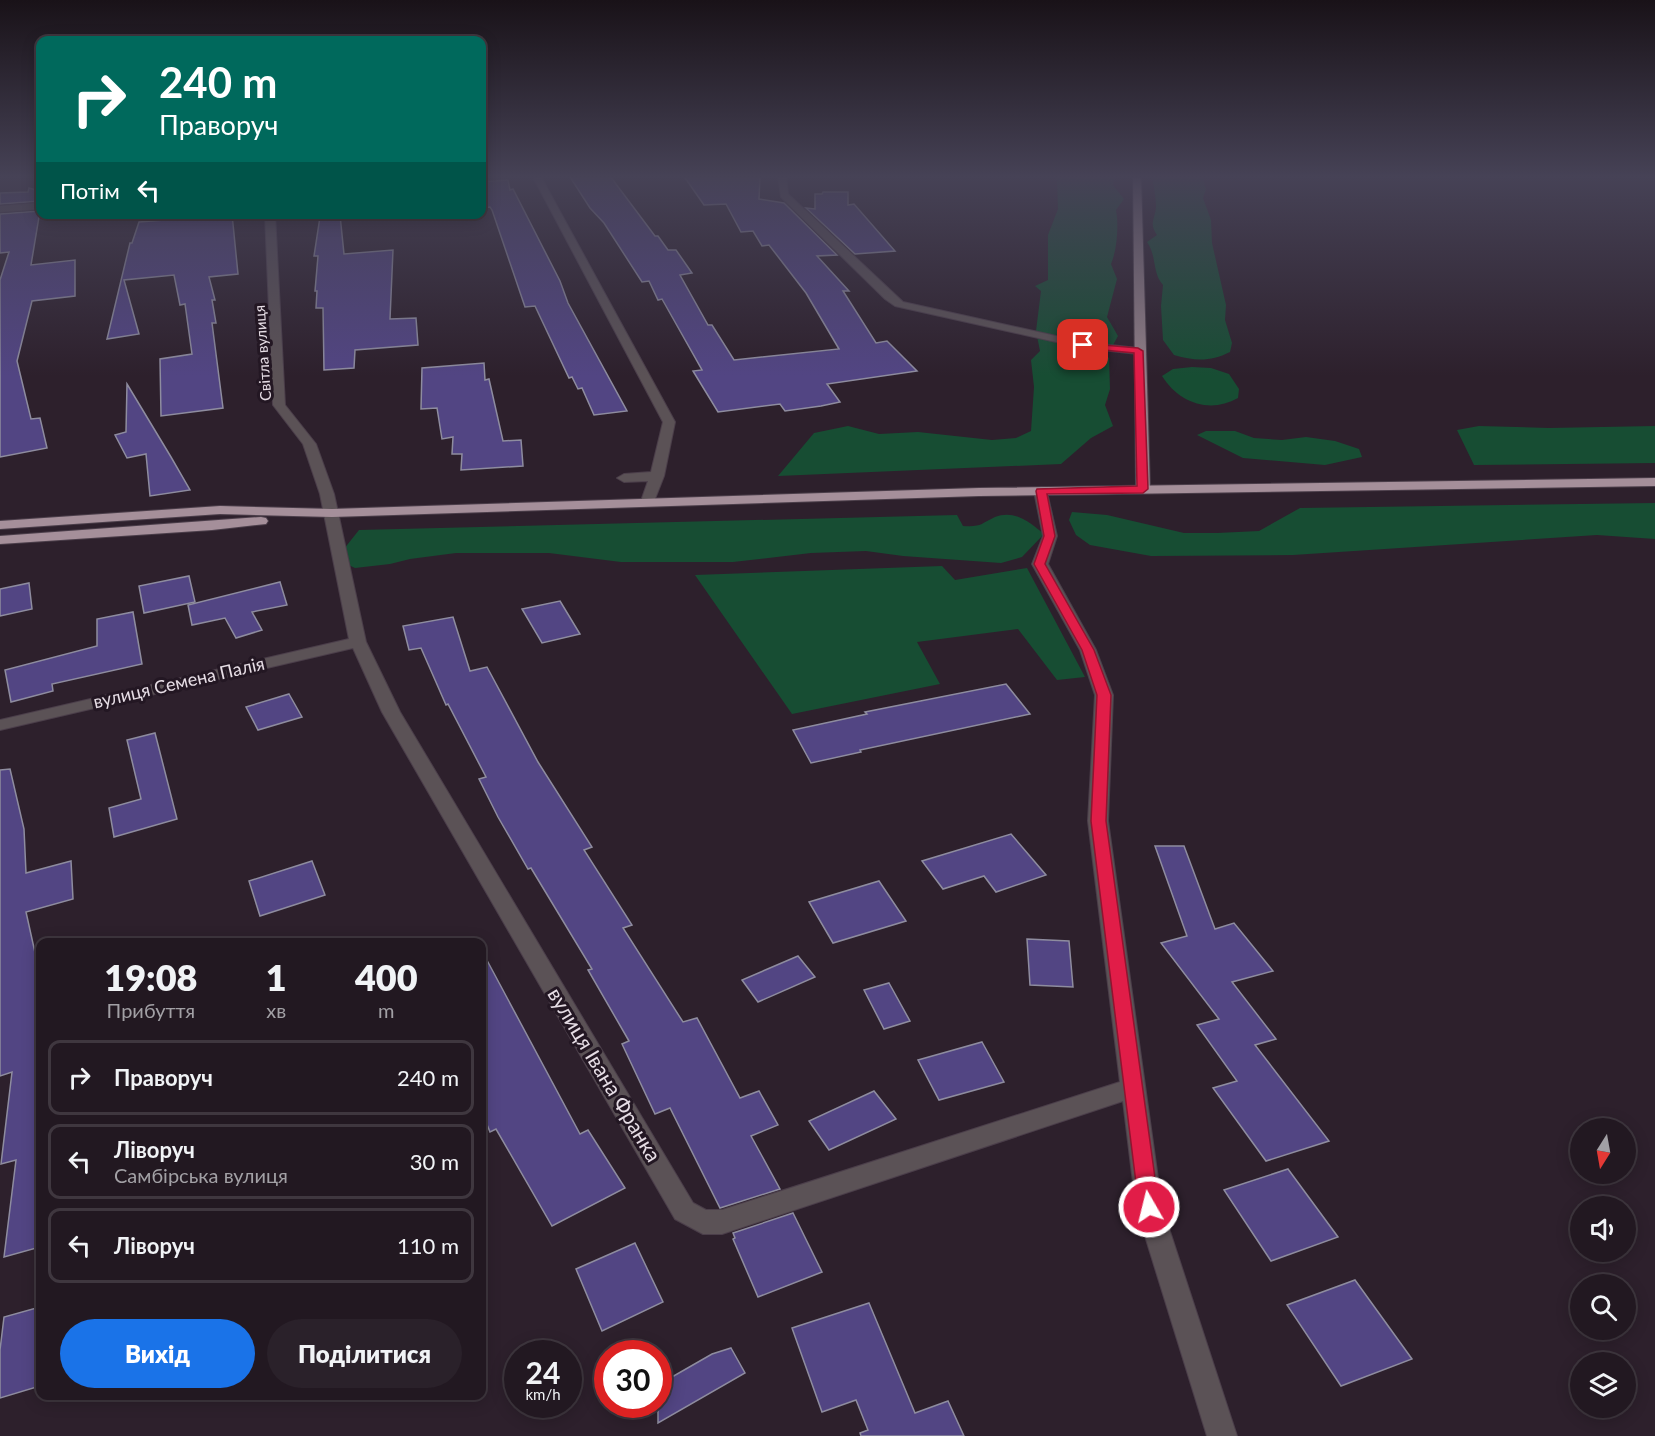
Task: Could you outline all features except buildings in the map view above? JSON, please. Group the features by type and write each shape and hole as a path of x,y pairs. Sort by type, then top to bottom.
{"highway":[{"path":"0,525 220,510 332,513 648,501 1041,491 1655,482"},
{"path":"0,540 212,526 332,513"}],"main road":[{"path":"1137,242 1138,351 1143,489"}],"street":[{"name":"Світла вулиця","path":"271,242 279,405 309,444 332,513"},
{"path":"572,242 669,422 657,476 648,501"},
{"path":"832,242 899,304 1083,345 1138,351"},
{"path":"624,478 657,476"},
{"path":"1041,491 1050,536 1040,564 1088,650 1104,695 1098,821 1149,1207 1222,1436"},
{"name":"вулиця Івана Франка","path":"332,513 358,642 391,712 684,1211 703,1222 723,1222 1132,1088"},
{"name":"вулиця Семена Палія","path":"0,725 358,642"}],"green space":[{"path":"1048,242 1116,242 1111,264 1117,279 1107,317 1118,336 1113,345 1101,352 1109,358 1110,389 1105,405 1113,426 1091,438 1061,464 778,476 814,433 848,426 879,434 918,432 992,440 1016,438 1031,431 1034,387 1031,360 1040,351 1036,331 1041,291 1035,286 1048,280"},
{"path":"1147,242 1212,242 1226,305 1225,320 1232,343 1230,352 1216,358 1202,360 1174,355 1163,340 1161,306 1163,285 1157,275"},
{"path":"1211,368 1229,374 1239,389 1238,398 1217,405 1196,403 1177,393 1162,376 1173,369"},
{"path":"1479,426 1549,428 1655,426 1655,463 1474,465 1457,430"},
{"path":"1206,431 1235,431 1254,438 1282,440 1306,437 1335,441 1359,449 1362,457 1325,465 1243,458 1197,435"},
{"path":"1655,503 1655,539 1597,535 1293,555 1151,556 1090,545 1076,535 1069,520 1072,512 1107,515 1184,533 1217,533 1259,531 1300,508"},
{"path":"957,515 963,526 974,526 1002,515 1016,516 1044,534 1022,557 1001,563 866,551 811,553 733,562 621,562 549,553 456,553 355,568 336,559 359,530"},
{"path":"942,566 955,580 1027,568 1085,677 1057,680 1018,629 917,642 940,684 792,714 695,575"}],"route":[{"path":"1083,345 1138,351 1143,489 1041,491 1050,536 1040,564 1088,650 1104,695 1098,821 1149,1207"}]}
